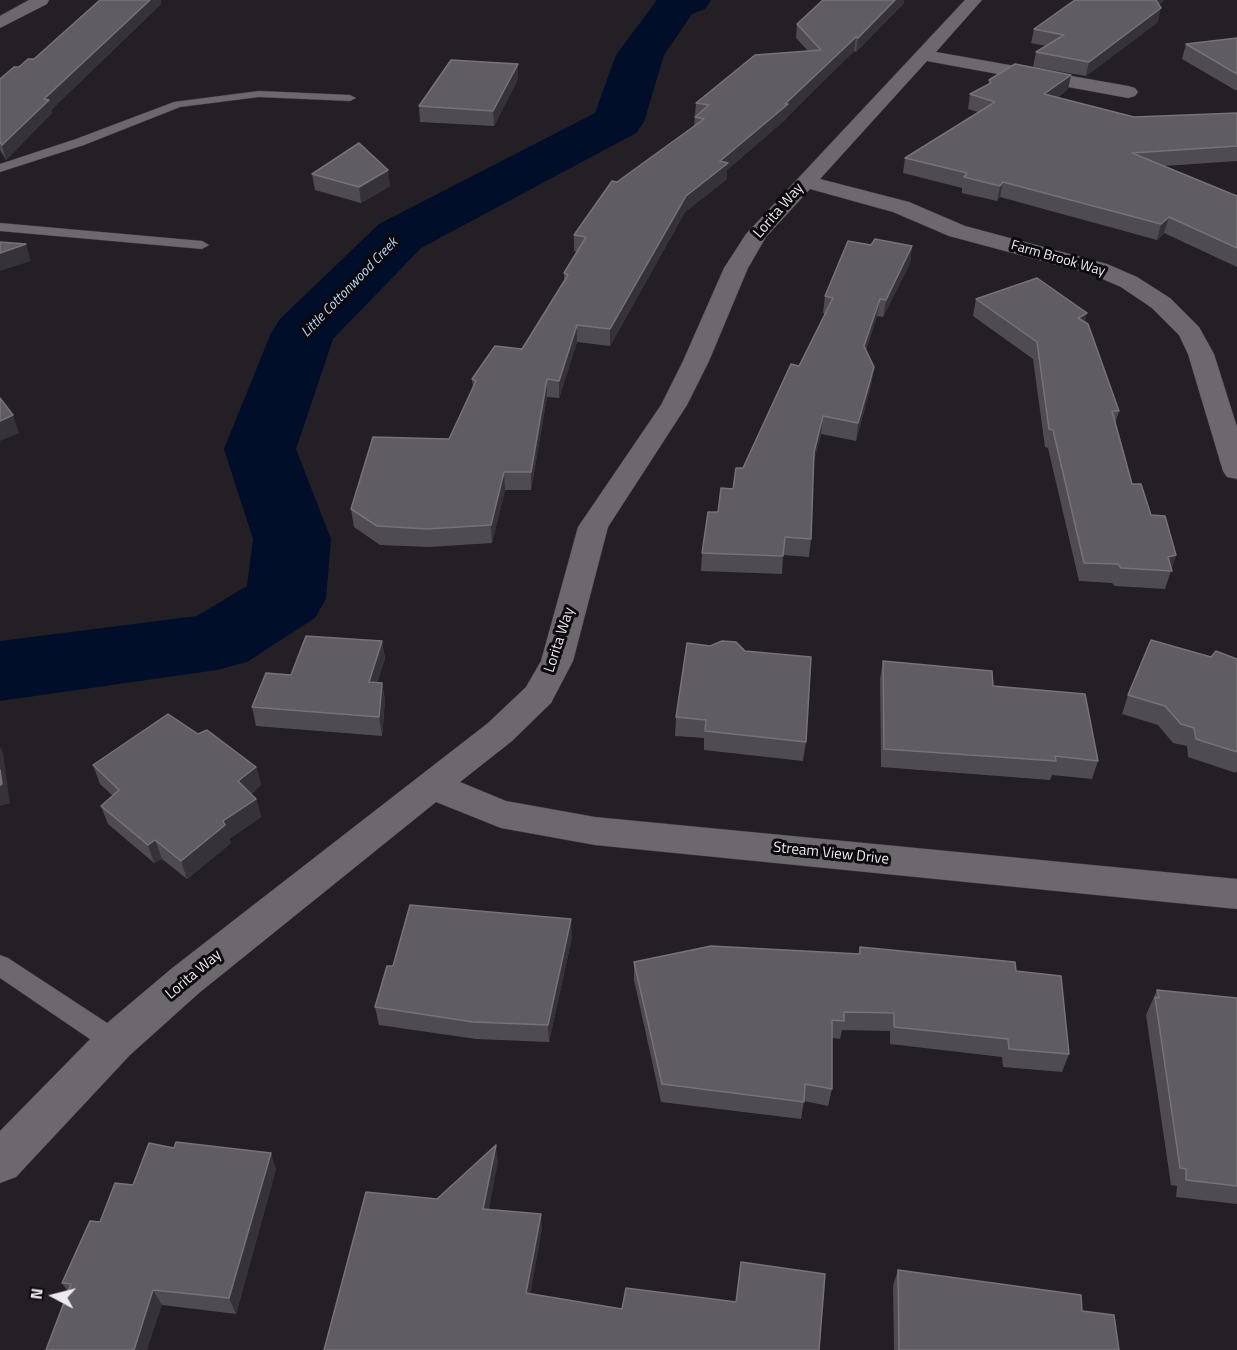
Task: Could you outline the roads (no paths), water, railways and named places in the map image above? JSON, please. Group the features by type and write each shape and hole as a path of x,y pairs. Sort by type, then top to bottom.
{"street":[{"path":"0,23 41,0"},
{"name":"Lorita Way","path":"0,1162 115,1042 184,981 500,732 539,695 556,661 593,527 674,405 696,361 736,268 757,234 974,0"},
{"path":"922,55 1128,92"},
{"name":"Farm Brook Way","path":"805,181 901,207 957,231 1099,269 1129,282 1161,303 1190,332 1201,354 1237,471"},
{"name":"Stream View Drive","path":"431,785 501,814 595,831 1237,894"}],"lane":[{"path":"0,168 80,142 178,104 259,94 350,98"},
{"path":"0,227 202,245"},
{"path":"0,964 115,1042"}],"waterway":[{"name":"Little Cottonwood Creek","path":"0,671 217,642 286,599 292,539 260,449 303,333 400,236 618,122 640,55 676,5 689,0"}]}
